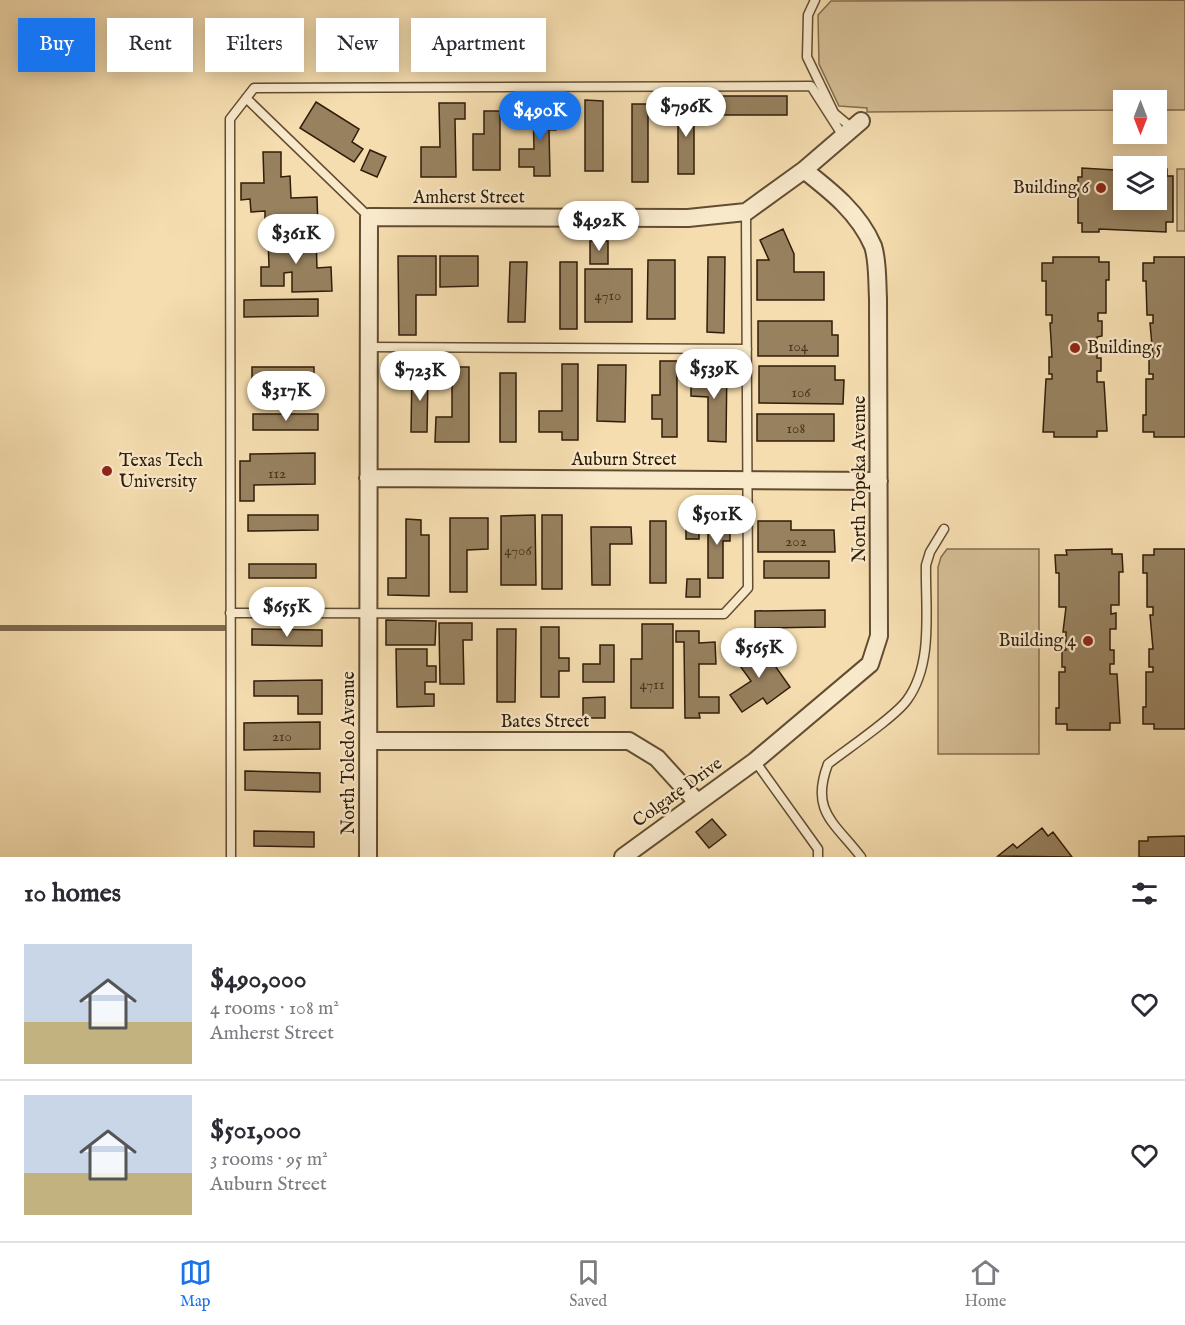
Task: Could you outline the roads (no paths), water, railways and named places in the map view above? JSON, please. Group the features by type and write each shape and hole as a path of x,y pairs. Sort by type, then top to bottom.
{"street":[{"path":"746,212 804,170 852,128"},
{"name":"North Topeka Avenue","path":"755,761 870,664 879,636 878,298 873,248 858,220 837,196 804,170"},
{"name":"Amherst Street","path":"369,217 688,218 746,212"},
{"name":"North Toledo Avenue","path":"368,857 369,217"},
{"name":"Auburn Street","path":"368,478 879,482"},
{"name":"Bates Street","path":"369,741 629,741 657,758 697,801"},
{"name":"Colgate Drive","path":"623,857 755,761"}],"lane":[{"path":"814,0 808,15 807,57 834,113 852,128"},
{"path":"231,857 230,119 254,88 811,86 852,128"},
{"path":"246,98 369,217"},
{"path":"230,614 724,614 748,588 746,212"},
{"path":"368,347 747,349"},
{"path":"861,857 822,806 822,778 828,764 906,702 915,688 925,654 926,565 930,552 944,529"},
{"path":"755,761 818,849 818,857"}],"waterway":[{"path":"0,628 224,628"}],"place":[{"name":"Building 6","path":"1101,188"},
{"name":"Building 5","path":"1075,348"},
{"name":"Texas Tech University","path":"107,471"},
{"name":"Building 4","path":"1088,641"}]}
